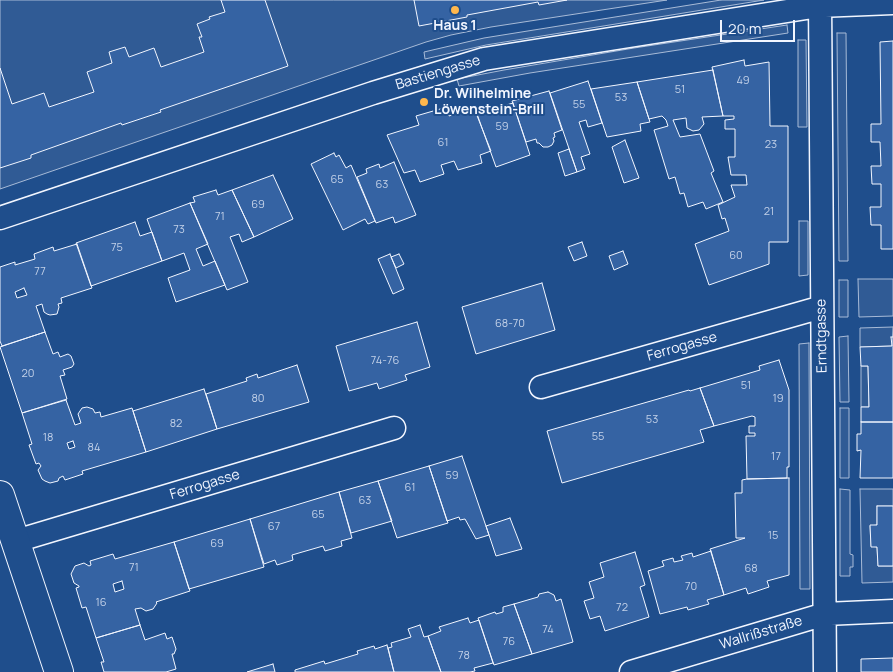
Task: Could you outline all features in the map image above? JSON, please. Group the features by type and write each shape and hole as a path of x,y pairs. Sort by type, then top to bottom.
{"street":[{"name":"Bastiengasse","path":"0,218 373,93 484,59 820,3 893,2"},
{"name":"Erndtgasse","path":"820,3 825,672"},
{"name":"Ferrogasse","path":"541,387 822,307"},
{"name":"Ferrogasse","path":"16,542 394,428"},
{"path":"0,495 59,672"},
{"name":"Wallrißstraße","path":"631,672 825,614 893,611"}],"shaded area":[{"path":"0,0 667,0 491,27 426,42 0,189"},
{"path":"721,0 764,0 486,45 425,59 424,52 484,38"},
{"path":"787,25 788,33 530,73 459,86 457,79 634,48"},
{"path":"837,33 846,33 848,261 839,261"},
{"path":"798,40 806,40 807,127 798,127"},
{"path":"799,221 808,221 808,275 799,276"},
{"path":"858,279 893,279 893,316 859,317"},
{"path":"839,280 848,280 848,317 839,317"},
{"path":"893,327 892,346 860,347 860,328"},
{"path":"848,336 849,402 840,402 839,337"},
{"path":"809,343 810,589 800,589 799,344"},
{"path":"861,366 868,366 869,407 861,407"},
{"path":"840,408 849,408 849,478 840,478"},
{"path":"840,489 850,490 850,554 853,555 853,567 850,567 850,576 840,576"},
{"path":"860,489 893,489 893,506 877,506 877,525 870,526 871,546 877,547 878,566 893,566 893,582 862,583"}],"building":[{"path":"221,0 265,0 288,66 160,110 161,112 122,125 121,123 0,168 0,68 12,104 44,93 49,107 94,92 87,72 112,63 109,52 125,47 129,57 154,48 161,67 204,52 199,37 202,37 197,24 210,19 209,17 225,12"},
{"name":"Haus 1","path":"414,0 567,0 539,5 538,2 419,26"},
{"path":"893,41 893,249 881,249 881,225 871,225 870,207 881,207 881,184 872,184 871,166 881,166 880,142 871,142 871,124 881,124 880,42"},
{"path":"744,60 745,66 769,62 770,126 788,126 788,242 769,242 769,264 709,285 695,244 729,231 725,218 722,219 718,205 735,197 731,185 747,185 746,175 731,175 728,157 735,157 735,129 725,129 725,120 734,119 734,116 723,116 712,67"},
{"path":"713,70 723,116 702,117 704,124 699,130 693,131 687,128 686,118 673,120 680,137 700,134 714,171 711,173 723,202 706,209 703,202 688,207 684,193 680,194 675,177 669,179 654,130 668,126 666,120 662,116 649,119 637,82"},
{"path":"588,81 602,123 588,127 586,120 579,122 590,154 581,157 585,169 577,172 550,93"},
{"path":"637,82 650,122 640,124 641,131 607,137 591,89"},
{"path":"549,91 562,130 554,133 555,137 553,138 552,145 543,147 537,143 536,139 526,142 512,101"},
{"path":"513,103 530,155 496,167 477,114"},
{"path":"447,107 449,116 474,108 491,151 480,155 482,163 458,170 454,161 441,165 444,174 420,182 415,170 404,173 387,135 419,125 416,116"},
{"path":"625,140 639,178 624,183 612,147"},
{"path":"569,149 577,172 565,176 558,153"},
{"path":"334,153 336,157 339,155 346,168 351,165 375,221 368,224 365,219 343,230 311,164"},
{"path":"394,162 416,215 395,223 393,217 376,223 357,177 367,173 366,169 379,164 380,168"},
{"path":"273,175 293,219 254,237 232,190"},
{"path":"216,190 218,195 232,190 254,237 242,242 239,234 230,237 248,282 227,290 190,203 195,202 193,197"},
{"path":"190,203 208,244 196,249 203,266 215,261 225,285 176,302 168,278 190,270 184,253 162,261 147,219"},
{"path":"135,222 140,236 152,232 162,261 91,286 76,243"},
{"path":"582,242 587,256 574,261 568,247"},
{"path":"77,244 92,288 61,298 62,303 58,304 57,314 50,315 44,312 42,304 36,306 45,332 2,346 0,341 0,267 15,262 15,265 35,259 34,254 53,247 54,251","holes":["24,288 27,295 17,298 15,292"]},
{"path":"623,251 628,264 614,270 609,256"},
{"path":"390,254 404,289 393,294 378,259"},
{"path":"399,254 404,264 396,268 391,257"},
{"path":"542,283 555,330 476,354 462,307"},
{"path":"417,322 430,367 405,375 407,380 379,389 377,383 349,391 336,346"},
{"path":"45,332 53,354 58,352 60,357 68,354 71,356 74,364 72,367 63,370 65,375 60,376 67,399 22,413 0,347"},
{"path":"891,337 893,337 893,422 861,422 861,407 869,407 868,366 861,366 860,347 892,346"},
{"path":"779,360 789,390 789,467 787,467 787,478 747,479 746,436 755,436 755,433 749,433 749,426 755,426 755,417 752,416 714,426 700,388 760,370 759,366"},
{"path":"297,365 309,402 217,429 206,394 247,381 246,378 257,374 258,378"},
{"path":"700,388 714,426 700,430 704,442 562,483 547,431"},
{"path":"204,389 217,429 146,452 133,411"},
{"path":"66,400 75,425 81,423 78,414 82,408 93,409 95,413 100,412 101,417 132,408 146,452 82,471 83,474 65,480 63,476 58,481 50,483 42,479 38,470 41,466 39,463 36,464 29,445 32,444 22,413","holes":["73,441 75,447 69,449 67,443"]},
{"path":"861,422 893,422 893,478 860,478 861,450 857,451 857,434 861,434"},
{"path":"462,456 489,535 476,539 465,519 460,520 459,517 447,521 429,466"},
{"path":"429,466 448,523 397,538 378,481"},
{"path":"789,478 789,575 767,581 769,587 748,594 746,588 724,595 710,549 745,538 736,538 735,493 742,493 742,480"},
{"path":"378,481 392,521 351,533 339,492"},
{"path":"339,492 352,538 341,541 342,546 325,551 323,546 292,555 293,560 277,565 275,560 264,564 250,519"},
{"path":"877,506 893,506 893,566 878,566 877,547 871,547 870,525 877,525"},
{"path":"510,518 522,549 496,556 486,526"},
{"path":"250,519 264,567 189,589 174,542"},
{"path":"174,542 190,591 156,602 153,609 146,611 141,608 135,609 140,625 96,638 86,607 82,608 76,588 79,586 74,583 71,574 75,566 84,563 89,566 91,565 90,561 113,554 115,559","holes":["122,581 124,589 115,592 113,584"]},
{"path":"711,551 724,595 707,600 709,604 688,610 687,607 660,614 648,571 664,566 662,561 673,558 674,562 683,560 681,556 692,553 693,557"},
{"path":"635,552 645,585 640,587 649,617 605,631 600,616 590,619 584,601 594,598 589,582 604,577 600,563"},
{"path":"548,592 554,595 556,601 561,599 573,642 532,654 514,604"},
{"path":"514,604 532,654 494,665 478,618 495,612 496,614 503,612 503,607"},
{"path":"468,618 470,623 479,620 493,663 474,668 475,671 470,672 441,672 428,636 441,631 439,627"},
{"path":"140,625 145,640 165,633 167,639 172,637 176,649 174,654 172,654 176,669 166,672 104,672 101,662 104,662 96,638"},
{"path":"420,625 424,637 428,636 441,672 394,672 388,648 392,647 391,643 411,637 408,629"},
{"path":"387,645 394,672 295,672 295,670 324,661 325,664 358,654 357,651 374,646 375,649"},
{"path":"893,658 893,672 861,672 861,659"},
{"path":"273,664 275,672 247,672"}],"place":[{"name":"Haus 1","path":"455,10"},
{"name":"Dr. Wilhelmine Löwenstein-Brill","path":"424,102"}]}
